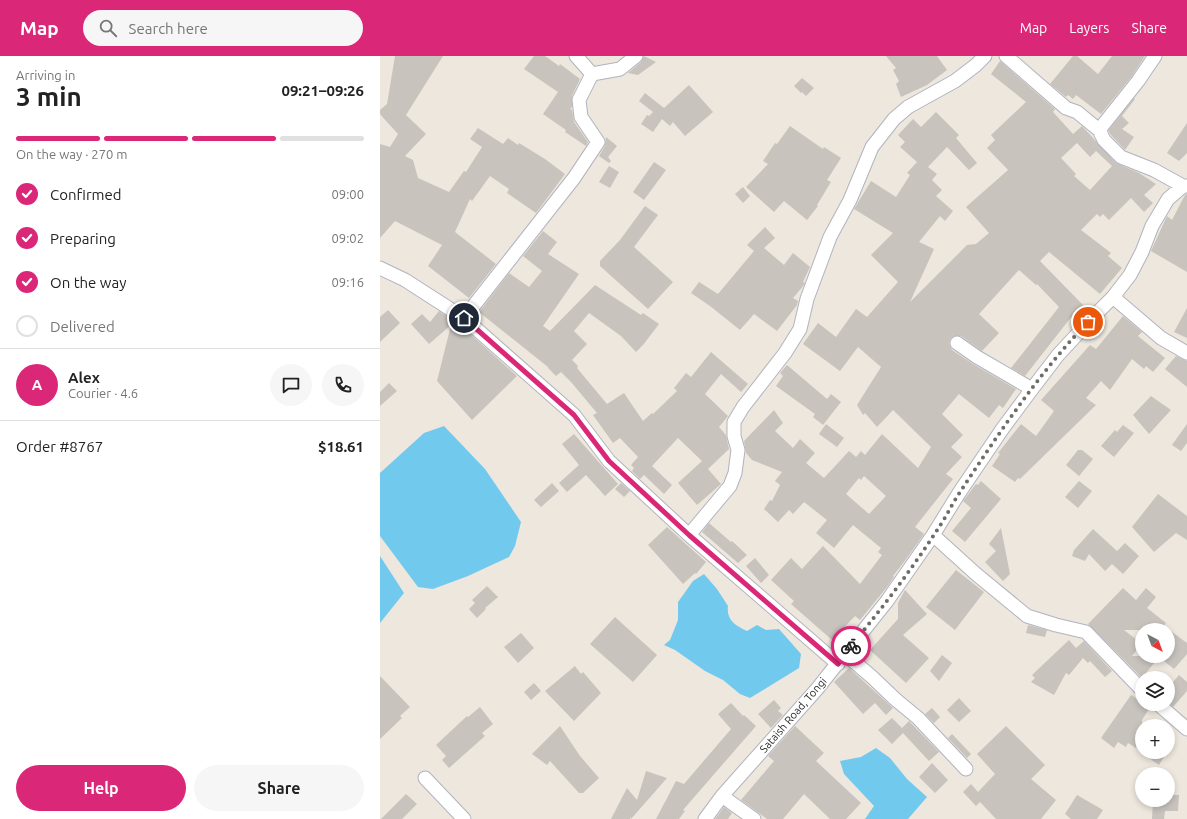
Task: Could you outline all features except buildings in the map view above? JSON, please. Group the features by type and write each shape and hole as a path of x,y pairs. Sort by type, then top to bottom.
{"street":[{"path":"576,56 592,74"},
{"path":"592,74 620,68 636,56"},
{"path":"689,535 730,486 736,473 738,450 734,436 734,422 743,407 785,353 800,329 807,299 830,237 850,200 872,148 894,119 908,108 955,81 976,65 984,56"},
{"path":"1006,56 1066,108 1077,112 1099,130 1104,140 1121,157 1154,170 1185,186"},
{"path":"1099,130 1138,81 1155,56"},
{"path":"464,318 574,178 598,142 581,117 579,100 592,74"},
{"name":"Sataish Road, Tongi","path":"705,819 722,796 841,659 887,601 933,535 959,493 1032,389 1058,355 1113,297 1130,275 1142,252 1152,226 1168,199 1185,186"},
{"path":"380,268 405,280 464,318 574,415 609,461 689,535 841,659 872,676 918,718 966,769"},
{"path":"1113,297 1161,338 1187,353"},
{"path":"957,343 990,366 1032,389"},
{"path":"933,535 976,574 1027,616 1086,632 1135,683"},
{"path":"1166,711 1187,728"},
{"path":"425,778 464,819"},
{"path":"722,796 754,819"}],"water":[{"path":"444,426 485,469 521,522 515,546 509,557 468,576 433,589 418,587 380,536 380,473 424,433"},
{"path":"380,556 404,593 380,623"},
{"path":"704,574 717,589 728,606 730,619 733,622 747,631 757,625 766,630 779,629 801,654 799,668 750,698 740,694 723,680 705,671 675,650 664,645 670,640 678,620 678,602 693,581"},
{"path":"876,748 890,758 907,779 927,797 908,819 865,819 874,806 844,774 840,761 861,757"}],"way so far":[{"path":"851,646 887,601 912,566 959,493 1032,389 1058,355 1088,322"}],"route":[{"path":"464,318 574,415 609,461 689,535 838,664 851,646"}]}
